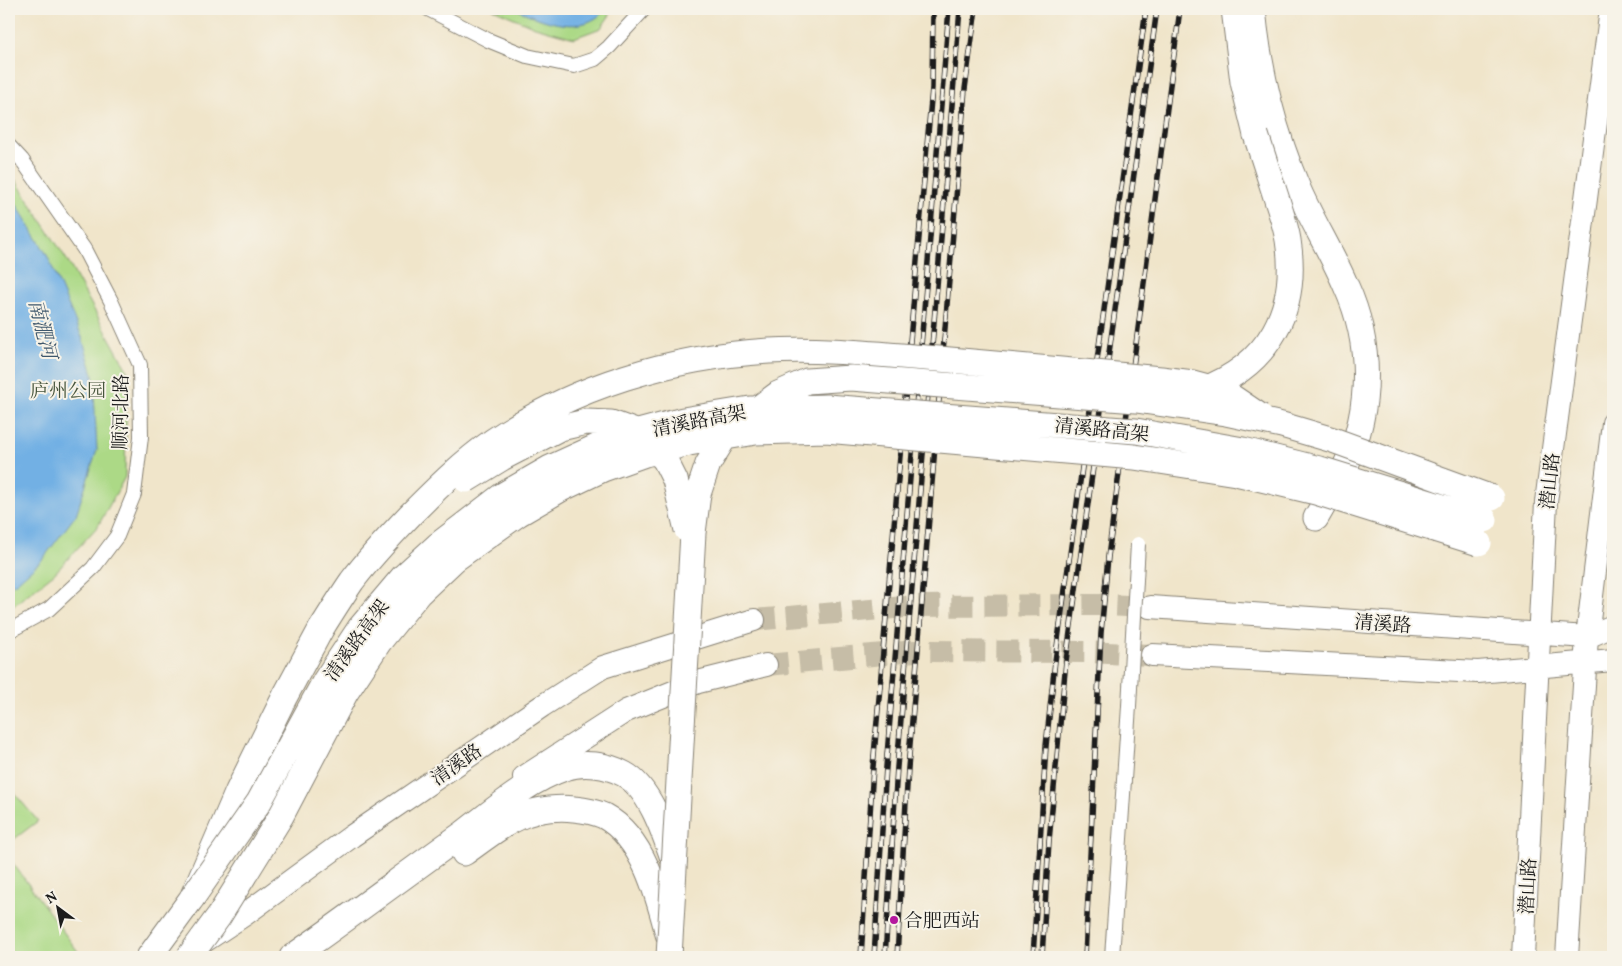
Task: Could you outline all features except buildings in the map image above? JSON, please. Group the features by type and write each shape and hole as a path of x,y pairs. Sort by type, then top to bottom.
{"highway":[{"path":"1136,400 1186,394 1203,390 1226,380 1249,364 1264,348 1275,331 1284,310 1290,284 1288,238 1256,135 1243,82 1234,9"},
{"path":"192,898 238,791 284,696 321,629 352,582 390,536 443,482 492,442 544,410 587,391 636,374 722,356 770,351 855,352 1185,382 1222,391 1267,421 1283,443 1306,513 1346,465 1361,424 1366,393 1364,343 1356,310 1346,285 1299,192 1274,124 1262,77 1252,9"},
{"path":"390,536 450,491 502,458 560,428 586,422 611,423 633,431 650,444 665,460 675,480 686,522 690,575 670,942 669,957 674,861 693,533 698,494 708,464 730,430 778,394 807,381 851,378 1136,400 1226,413 1282,425 1342,443 1485,520"},
{"name":"清溪路高架","path":"149,957 259,802 325,681 360,628 402,577 438,544 504,495 550,468 596,447 638,432 683,420 750,409 827,408 1136,431 1244,450 1322,470 1485,520"},
{"name":"清溪路高架","path":"190,957 219,916 281,816 346,692 379,642 418,594 455,559 518,514 561,488 603,469 645,454 689,443 756,432 826,430 1134,457 1236,473 1316,492 1485,520"},
{"path":"292,957 497,808 545,776 567,767 585,764 607,767 626,775 642,791 660,820 674,861"},
{"path":"318,939 431,875 506,824 527,814 546,809 567,808 587,810 604,817 620,828 631,842 649,874 660,902 670,942"}],"main road":[{"name":"潜山路","path":"1523,957 1546,502 1611,9"},
{"path":"1567,957 1587,637 1613,423"},
{"name":"清溪路","path":"1150,607 1587,637 1613,626"},
{"name":"清溪路","path":"182,957 197,945 244,915 352,836 542,706 603,667 754,620"},
{"path":"1152,655 1478,672 1613,660"},
{"path":"277,957 511,786 626,711 698,682 766,665"}],"street":[{"path":"428,9 488,40 527,56 574,66 594,59 609,47 644,9"},
{"name":"顺河北路","path":"9,146 22,160 84,249 111,301 140,365 141,437 134,494 117,536 93,568 62,598 49,609 9,631"},
{"path":"1112,957 1138,544"}],"green space":[{"path":"493,9 614,9 601,28 574,38 535,27"},
{"name":"庐州公园","path":"9,170 67,260 127,370 125,477 98,526 55,573 9,609"},
{"path":"9,787 38,821 9,843"},
{"path":"9,858 82,957 9,957"}],"water":[{"path":"516,9 606,9 597,18 575,25 551,22"},
{"name":"庐州公园","path":"9,192 47,255 82,337 93,374 97,450 76,515 42,560 16,583 9,586"}],"tunnel":[{"path":"754,620 917,606 1103,605 1150,607"},
{"path":"766,665 915,651 1087,652 1152,655"}],"railway":[{"path":"861,957 873,767 932,88 933,9"},
{"path":"874,957 886,767 949,9"},
{"path":"885,957 897,767 960,9"},
{"path":"897,957 908,768 965,89 976,9"},
{"path":"1033,957 1046,746 1055,661 1146,9"},
{"path":"1042,957 1049,841 1066,661 1157,9"},
{"path":"1085,957 1101,633 1108,557 1180,9"}],"place":[{"name":"合肥西站","path":"894,920"}],"water label":[{"name":"南淝河","path":"43,329"}]}
